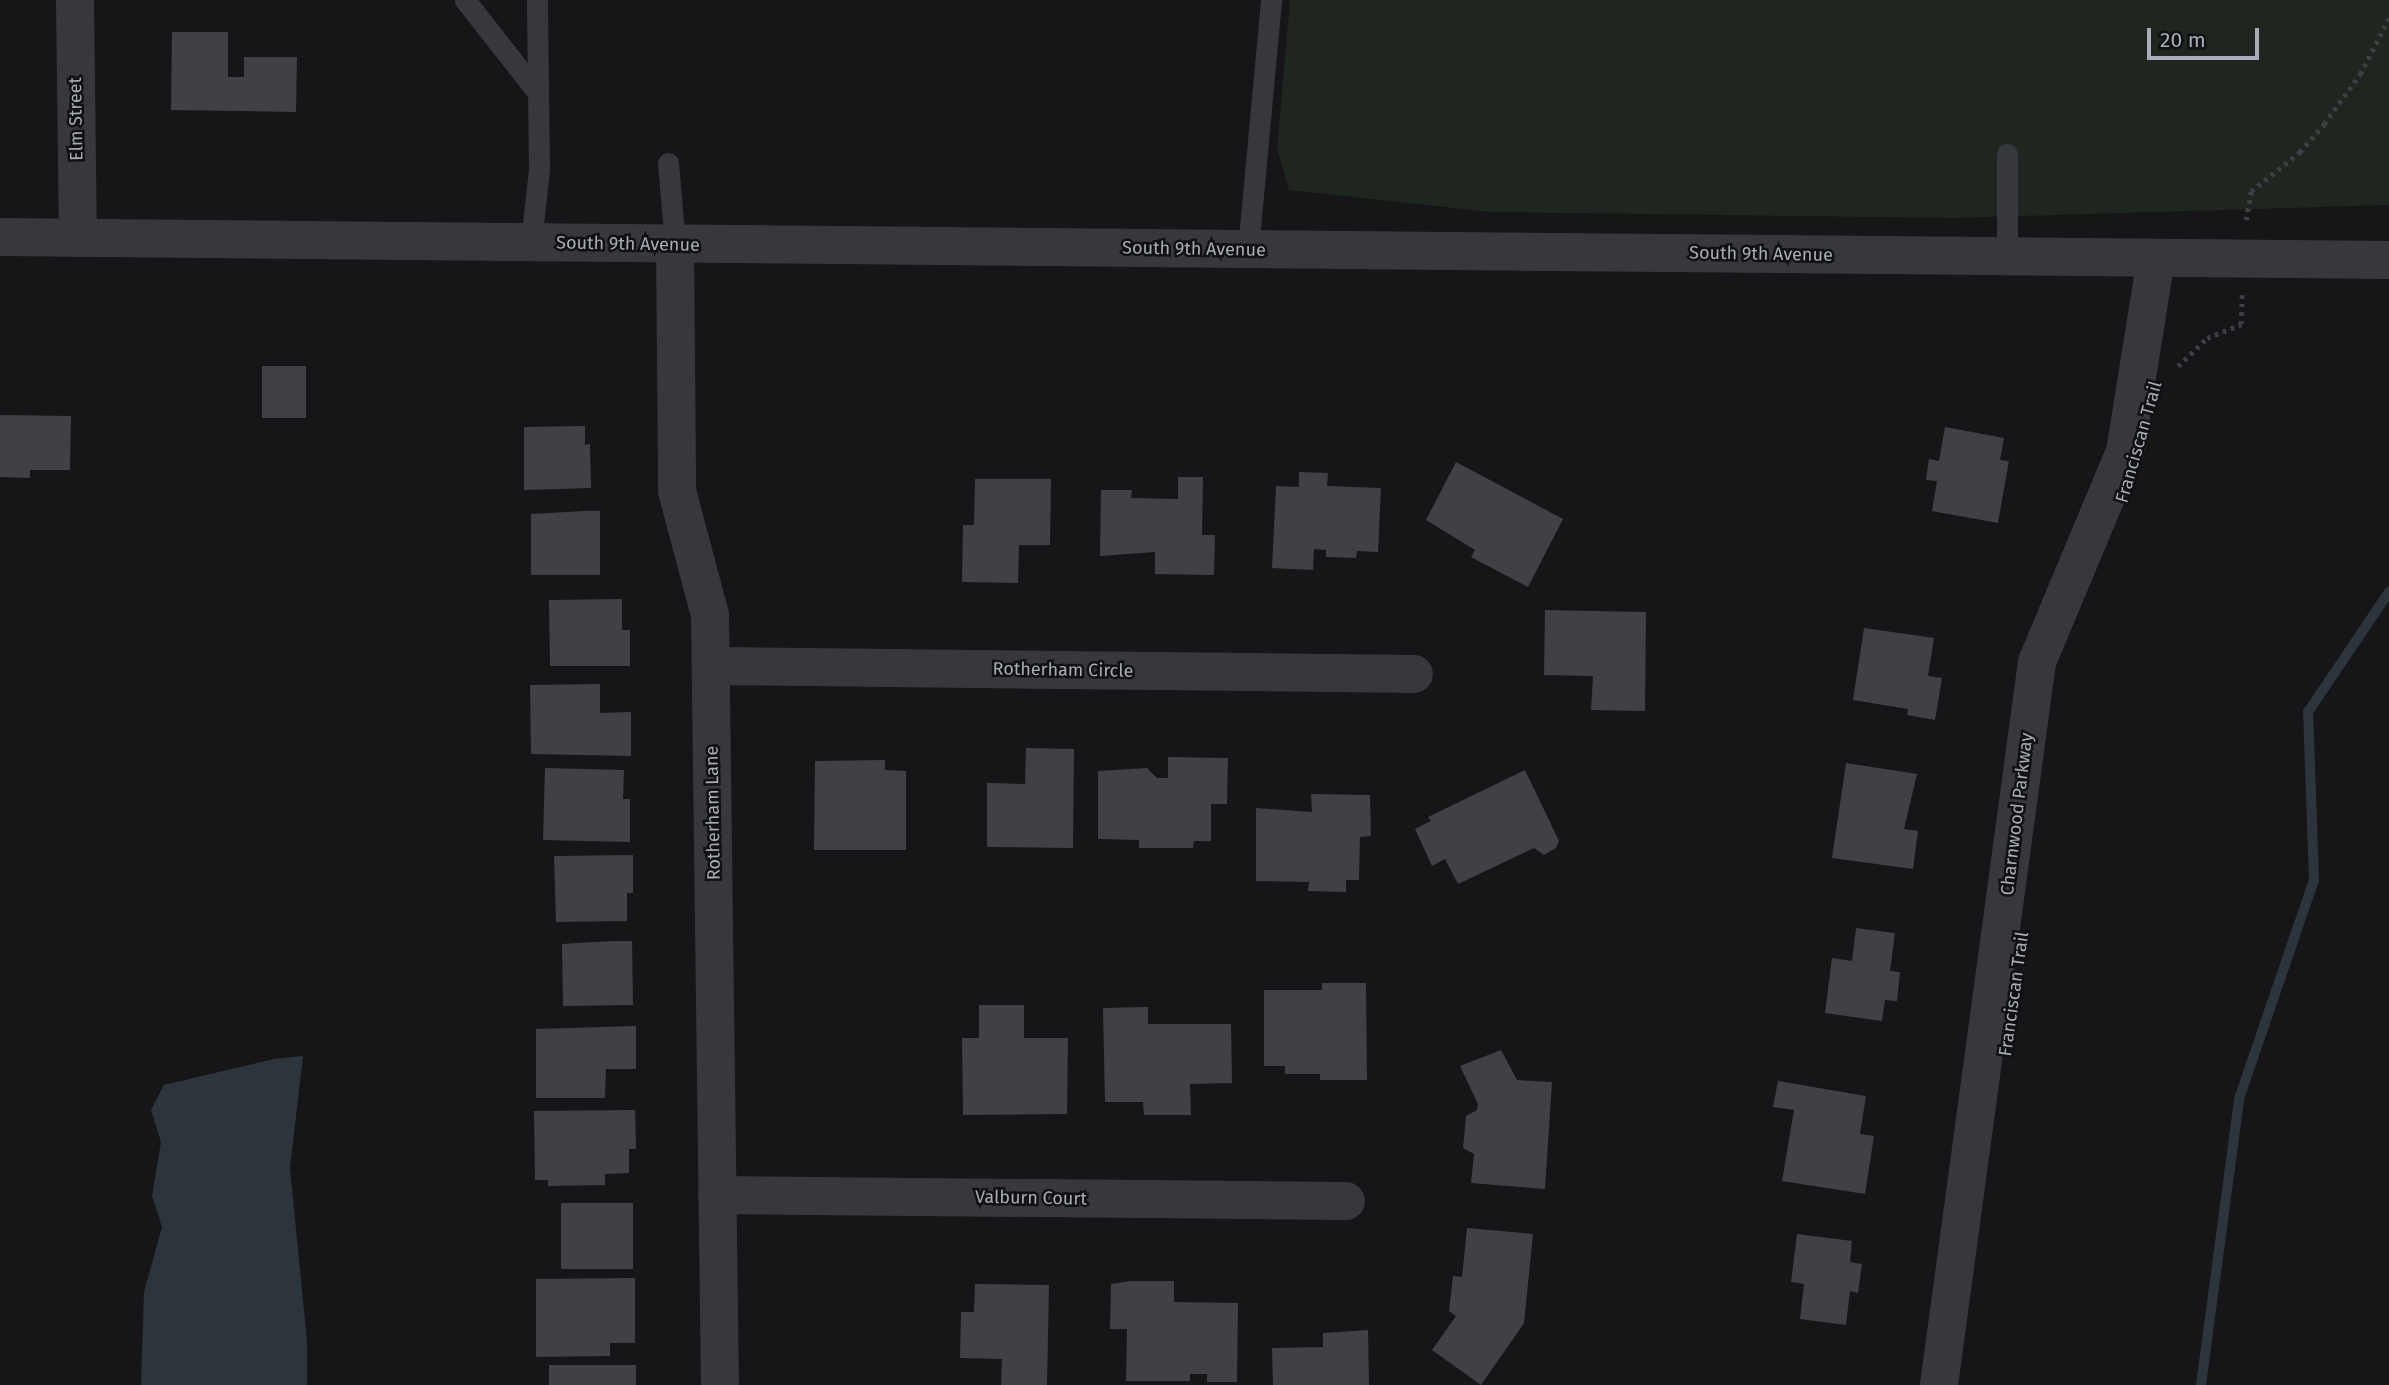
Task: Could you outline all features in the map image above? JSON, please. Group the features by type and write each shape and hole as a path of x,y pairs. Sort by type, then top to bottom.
{"street":[{"name":"Elm Street","path":"75,0 78,238"},
{"name":"South 9th Avenue","path":"0,237 2389,260"},
{"name":"Rotherham Lane","path":"675,244 677,491 710,615 712,666 719,1385"},
{"name":"Charnwood Parkway","path":"1939,1385 2037,662 2125,452 2156,258"},
{"name":"Rotherham Circle","path":"712,666 1414,674"},
{"name":"Valburn Court","path":"717,1195 1346,1201"}],"lane":[{"path":"465,0 538,93"},
{"path":"531,243 539,169 537,0"},
{"path":"1248,250 1271,0"},
{"path":"2007,155 2007,256"},
{"path":"668,163 675,244"}],"path":[{"path":"2246,210 2251,191 2300,152 2324,124 2360,74 2389,18"},
{"name":"Franciscan Trail","path":"2174,370 2207,338 2241,324"}],"shaded area":[{"path":"1290,0 2389,0 2389,205 1953,218 1491,212 1289,190 1277,149"},
{"path":"303,1056 290,1168 307,1341 307,1385 141,1385 144,1292 162,1227 152,1196 161,1142 151,1110 164,1085 274,1059"}],"building":[{"path":"172,32 228,32 228,77 244,77 244,57 297,57 296,112 171,110"},
{"path":"262,366 306,366 306,418 262,418"},
{"path":"0,415 71,416 70,470 30,470 30,478 0,477"},
{"path":"585,426 585,445 590,444 591,488 524,490 524,427"},
{"path":"1945,427 2004,438 2000,460 2009,461 1998,523 1932,511 1937,481 1926,480 1929,459 1939,461"},
{"path":"1456,462 1563,519 1528,587 1471,557 1475,550 1426,520"},
{"path":"1299,472 1328,473 1327,486 1381,488 1378,552 1357,551 1356,558 1326,557 1326,550 1314,549 1313,570 1272,568 1276,486 1299,487"},
{"path":"1178,477 1203,477 1202,535 1215,535 1214,575 1155,574 1155,552 1100,556 1101,490 1132,490 1131,498 1178,499"},
{"path":"975,479 1051,479 1050,545 1019,545 1018,583 962,582 963,525 974,525"},
{"path":"600,511 600,575 531,575 531,514"},
{"path":"622,599 622,630 630,630 630,666 550,666 549,600"},
{"path":"1545,610 1646,612 1645,711 1591,710 1593,676 1544,675"},
{"path":"1864,628 1934,638 1928,676 1942,678 1935,720 1907,715 1908,709 1853,700"},
{"path":"600,684 600,713 631,712 631,756 531,754 530,685"},
{"path":"1026,748 1074,749 1073,848 987,847 987,783 1025,784"},
{"path":"1168,757 1228,758 1227,804 1211,804 1211,841 1194,841 1193,848 1139,848 1139,840 1098,839 1098,771 1147,768 1157,778 1168,778"},
{"path":"885,760 885,770 906,771 906,850 814,850 815,761"},
{"path":"1846,763 1917,774 1904,829 1918,831 1913,869 1832,858"},
{"path":"545,768 624,770 623,799 630,799 630,842 543,840"},
{"path":"1525,770 1559,841 1556,848 1544,855 1534,848 1458,884 1445,859 1432,866 1415,829 1431,821 1428,817"},
{"path":"1311,794 1370,795 1371,836 1360,837 1359,880 1346,880 1346,892 1308,891 1309,882 1256,881 1256,808 1312,812"},
{"path":"633,855 633,893 627,893 627,921 556,922 554,856"},
{"path":"1856,928 1895,933 1890,971 1900,972 1897,1001 1885,1000 1882,1021 1825,1013 1832,958 1852,961"},
{"path":"632,941 633,1005 563,1006 562,944"},
{"path":"1322,983 1366,983 1367,1080 1320,1080 1320,1074 1285,1074 1285,1066 1264,1066 1264,990 1322,990"},
{"path":"979,1005 1024,1005 1024,1038 1068,1038 1067,1114 963,1115 962,1038 979,1038"},
{"path":"1148,1007 1148,1024 1231,1024 1232,1083 1190,1084 1191,1115 1144,1115 1143,1102 1105,1102 1103,1008"},
{"path":"636,1026 636,1069 606,1069 605,1098 536,1098 536,1029"},
{"path":"1501,1050 1517,1080 1552,1082 1545,1189 1471,1183 1474,1154 1463,1148 1466,1116 1477,1110 1478,1104 1460,1066"},
{"path":"1778,1081 1866,1096 1860,1134 1874,1136 1865,1194 1782,1181 1794,1110 1773,1107"},
{"path":"635,1110 636,1149 629,1149 629,1173 605,1174 605,1185 548,1186 548,1180 535,1180 534,1111"},
{"path":"561,1203 633,1203 633,1269 561,1269"},
{"path":"1467,1228 1533,1234 1524,1323 1481,1385 1432,1350 1456,1316 1449,1311 1453,1276 1462,1277"},
{"path":"1797,1234 1852,1241 1850,1262 1862,1264 1858,1293 1850,1291 1846,1325 1800,1319 1804,1284 1791,1282"},
{"path":"635,1278 635,1343 610,1343 610,1356 536,1357 536,1279"},
{"path":"1174,1281 1174,1302 1238,1303 1237,1382 1207,1382 1207,1374 1190,1374 1190,1381 1126,1381 1127,1329 1110,1329 1111,1284"},
{"path":"975,1284 1049,1285 1047,1385 1001,1385 1002,1359 960,1358 961,1312 974,1312"},
{"path":"1368,1330 1369,1385 1273,1385 1272,1348 1323,1347 1323,1333"},
{"path":"549,1365 636,1365 636,1385 549,1385"}],"waterway":[{"path":"2201,1385 2239,1099 2314,880 2308,712 2389,592"}]}
